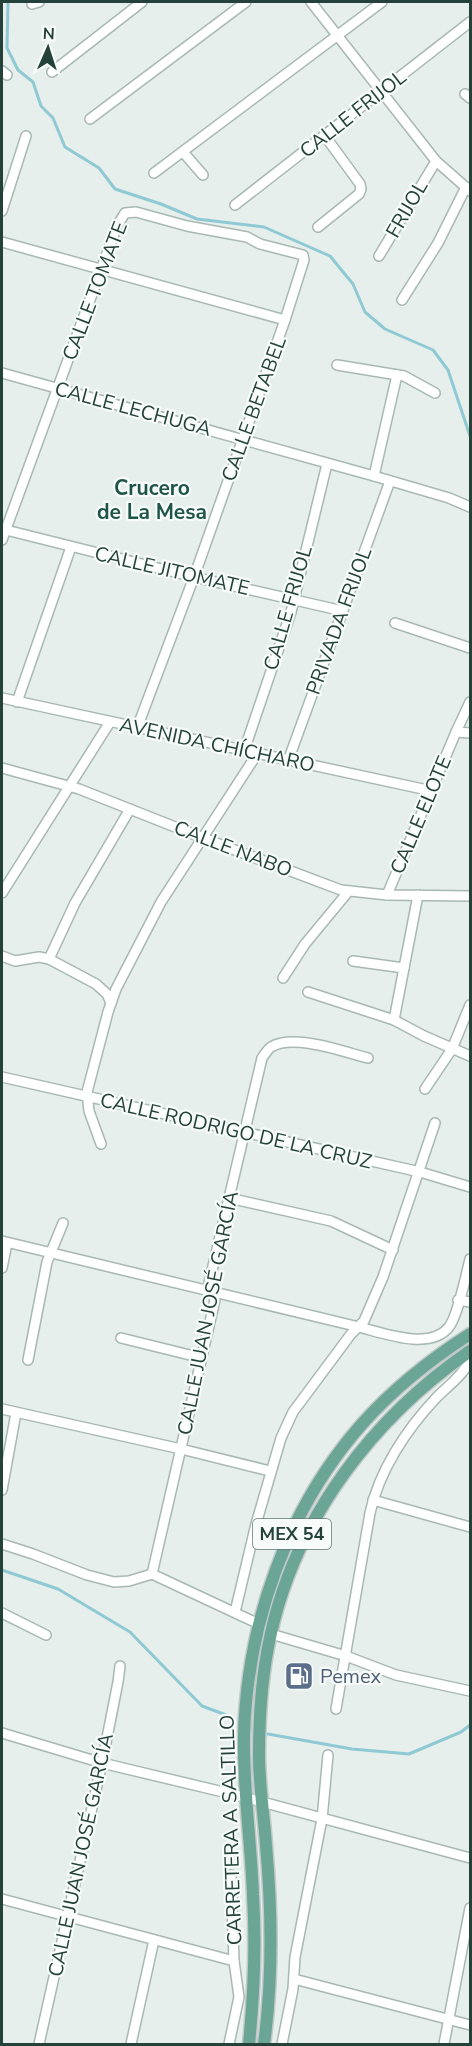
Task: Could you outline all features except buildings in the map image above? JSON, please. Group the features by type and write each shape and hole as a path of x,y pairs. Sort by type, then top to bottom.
{"main road":[{"name":"CARRETERA A SALTILLO","path":"249,2044 255,1950 245,1723 253,1650 271,1583 306,1506 338,1455 362,1424 421,1369 465,1337"},
{"name":"CARRETERA A SALTILLO","path":"264,2044 272,1949 267,1846 259,1757 260,1723 271,1634 283,1590 301,1547 340,1479 362,1449 408,1400 471,1351"}],"street":[{"path":"52,72 142,2"},
{"path":"90,119 246,2"},
{"path":"311,2 435,161 468,189 402,300"},
{"path":"154,173 382,2"},
{"name":"CALLE FRIJOL","path":"235,205 471,22"},
{"path":"2,211 26,136"},
{"path":"318,227 359,194 361,189 360,184 325,136"},
{"path":"183,152 203,176"},
{"name":"FRIJOL","path":"380,256 435,161"},
{"path":"2,173 13,176"},
{"name":"CALLE TOMATE","path":"2,540 3,530 122,216 127,212 136,212 187,226 247,237 260,244 304,256"},
{"path":"2,242 285,320"},
{"name":"CALLE BETABEL","path":"137,728 194,577 285,320 304,256"},
{"path":"337,365 397,375 435,393"},
{"name":"CALLE LECHUGA","path":"2,373 374,476 449,498 471,507"},
{"path":"374,476 397,375"},
{"name":"CALLE FRIJOL","path":"244,751 294,599 327,464"},
{"name":"PRIVADA FRIJOL","path":"288,761 390,481"},
{"name":"CALLE JITOMATE","path":"3,530 343,611"},
{"path":"17,702 71,547"},
{"path":"395,623 471,648"},
{"name":"AVENIDA CHÍCHARO","path":"2,698 432,791"},
{"name":"CALLE ELOTE","path":"387,895 471,702"},
{"path":"2,893 110,722"},
{"path":"456,732 471,733"},
{"path":"101,1144 89,1111 87,1096 111,1003 123,973 162,902 257,754"},
{"name":"CALLE NABO","path":"2,768 69,785 348,892 471,896"},
{"path":"49,959 75,903 130,809"},
{"path":"284,978 305,944 348,892"},
{"name":"CALLE ELOTE","path":"394,1020 418,895"},
{"path":"2,956 20,961 39,957 49,959 96,984 107,994 111,1003"},
{"path":"353,961 404,968"},
{"path":"308,992 394,1020 471,1056"},
{"path":"425,1089 452,1049 471,1005"},
{"name":"CALLE JUAN JOSÉ GARCÍA","path":"152,1574 215,1300 209,1283 262,1058 271,1047 284,1043 305,1043 368,1058"},
{"name":"CALLE RODRIGO DE LA CRUZ","path":"2,1077 420,1172 471,1187"},
{"path":"235,1612 270,1471 281,1438 293,1412 351,1334 364,1321 393,1250 435,1123"},
{"path":"230,1198 332,1221 393,1250"},
{"path":"28,1360 50,1253 63,1223"},
{"path":"2,1268 4,1242 417,1340 432,1338 449,1327 471,1259"},
{"path":"458,1300 471,1302"},
{"path":"449,1327 465,1337"},
{"path":"121,1338 202,1358"},
{"path":"336,1708 373,1500 381,1479 405,1438 432,1403 471,1361"},
{"path":"2,1409 270,1471"},
{"path":"2,1490 3,1474 16,1413"},
{"path":"373,1500 471,1527"},
{"path":"2,1544 87,1575 114,1582 129,1581 152,1574 259,1624"},
{"path":"2,1613 46,1635"},
{"path":"271,1634 346,1656 396,1675 471,1691"},
{"name":"CALLE JUAN JOSÉ GARCÍA","path":"39,2044 102,1763 120,1665"},
{"path":"2,1733 102,1763 247,1798 471,1858"},
{"path":"282,2044 294,1979 295,1957 322,1819 328,1755"},
{"path":"230,2044 239,1997 234,1960 231,1875"},
{"path":"2,1899 234,1960"},
{"path":"444,2044 471,1908"},
{"path":"131,2044 154,1940"},
{"path":"294,1979 471,2025"}],"waterway":[{"path":"8,2 7,48 18,70 33,82 41,106 53,118 65,147 99,168 115,189 197,219 264,227 330,256 353,284 365,312 385,329 433,350 448,370 470,436"},
{"path":"2,1570 58,1589 130,1632 202,1706 229,1716"},
{"path":"268,1734 352,1749 409,1754 461,1732 470,1725"}],"place":[{"name":"Pemex","path":"299,1676"}],"district":[{"name":"Crucero de La Mesa","path":"152,500"}]}
